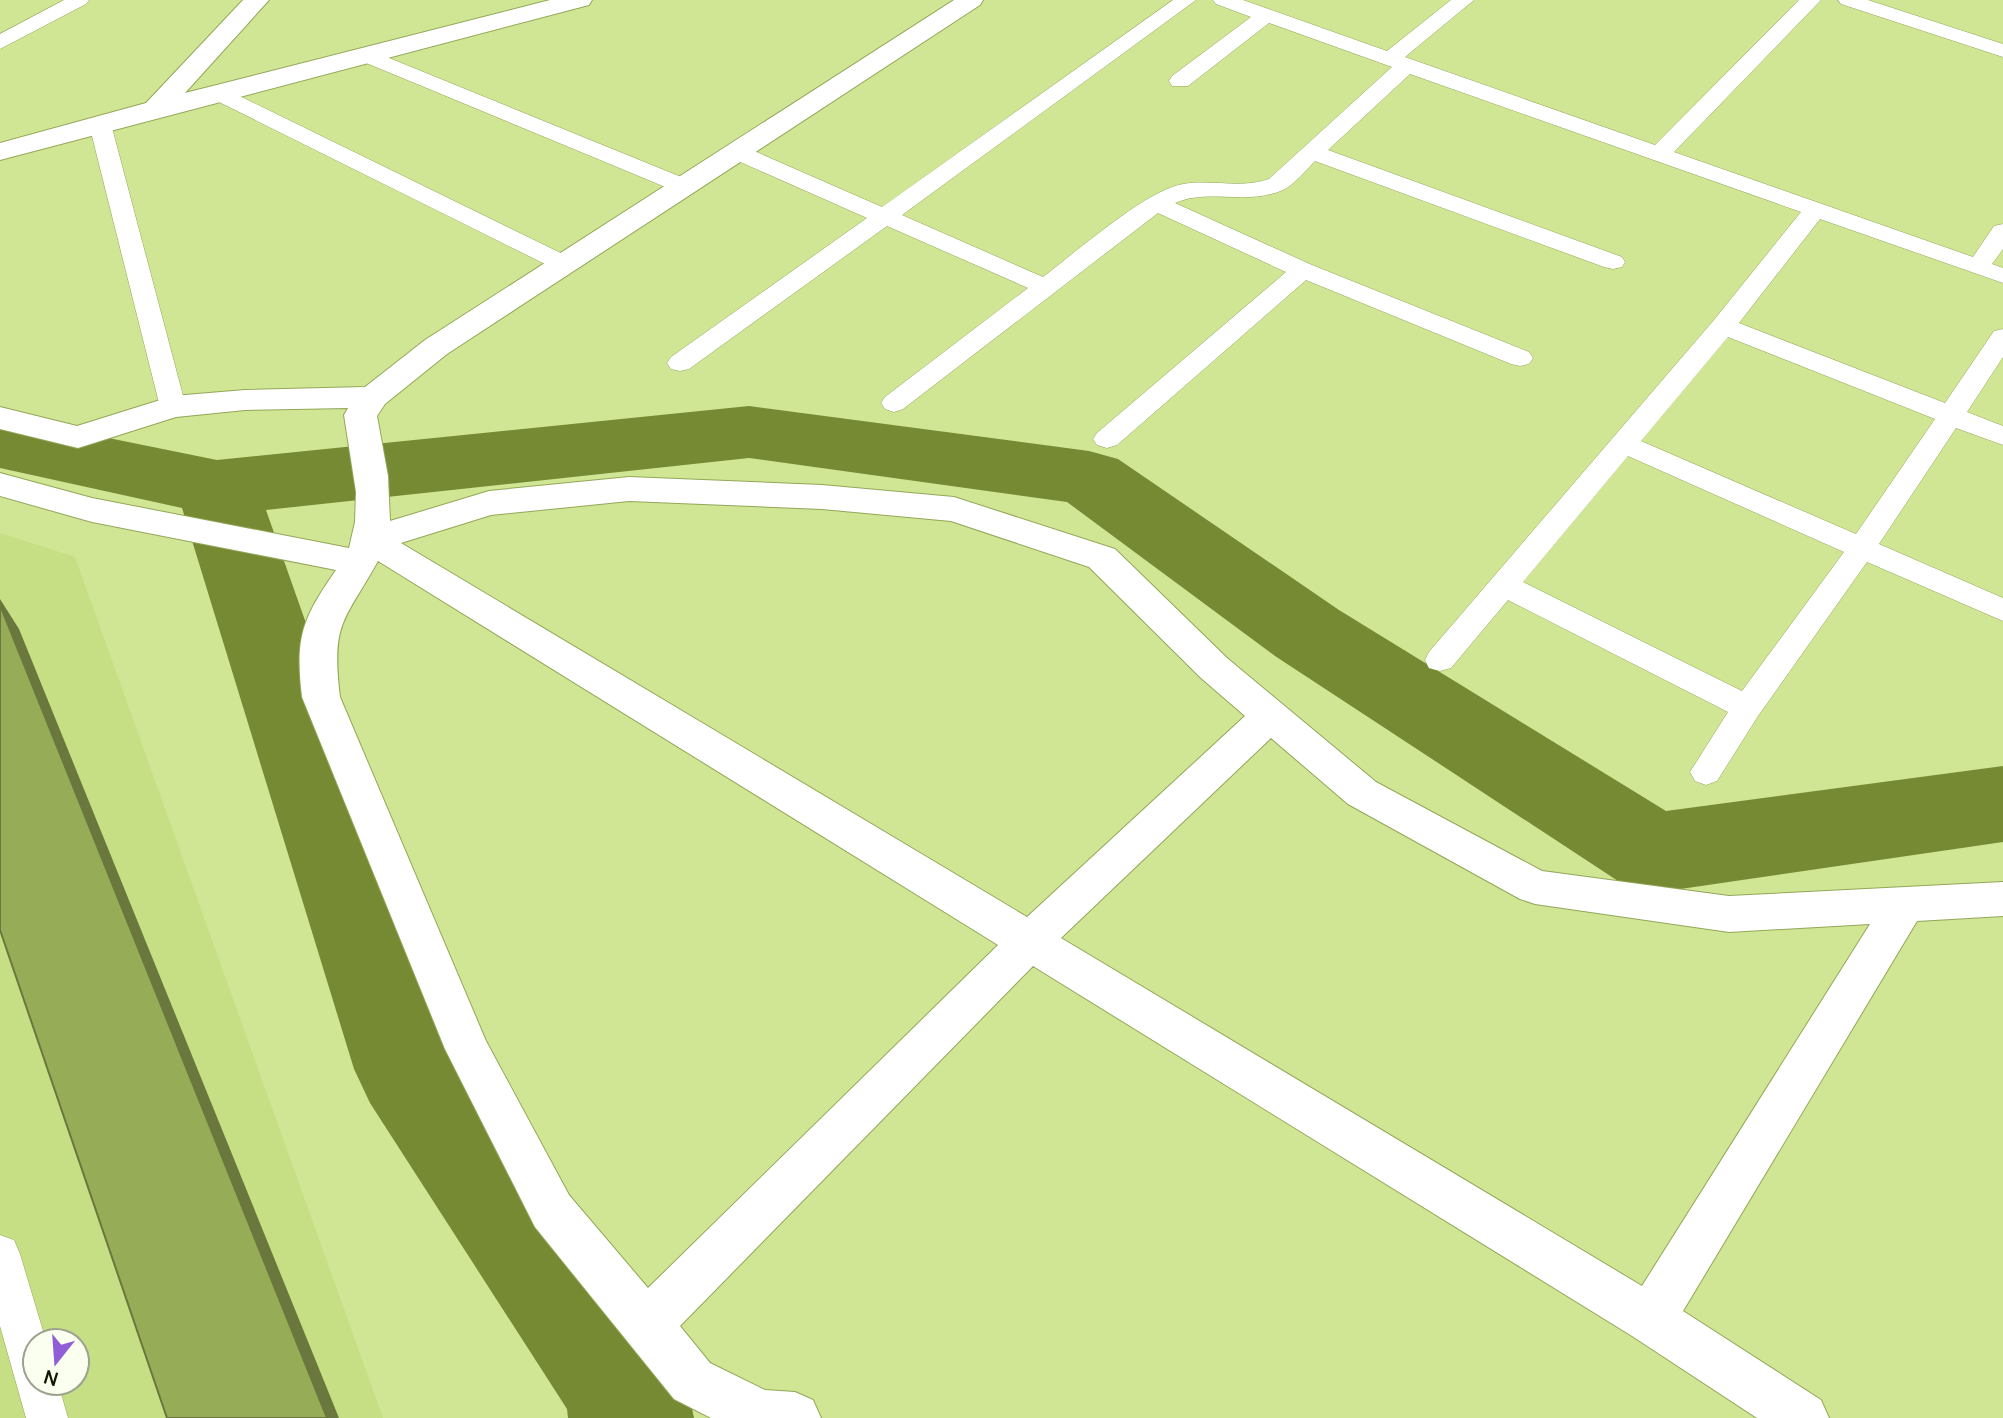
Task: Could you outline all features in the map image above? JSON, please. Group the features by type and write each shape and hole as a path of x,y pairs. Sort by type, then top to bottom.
{"street":[{"path":"156,108 257,0"},
{"path":"0,152 156,108 580,0"},
{"path":"0,418 78,436 173,407 244,400 367,406 436,347 971,0"},
{"path":"367,406 364,543 324,619 316,654 321,696 467,1049 552,1211 692,1381 761,1416 785,1418"},
{"path":"0,484 92,510 364,543 1031,940 1650,1319 1803,1418"},
{"path":"364,543 489,503 629,489 822,497 954,509 1102,558 1214,668 1362,793 1535,887 1729,914 2003,899"},
{"path":"645,1325 1031,940 1270,716"},
{"path":"1650,1319 1905,904"}],"lane":[{"path":"0,43 79,0"},
{"path":"680,363 1186,0"},
{"path":"1223,0 1268,9 1398,62 2003,275"},
{"path":"894,403 1156,203 1185,190 1253,192 1277,184 1464,0"},
{"path":"1659,154 1811,0"},
{"path":"1849,0 2003,51"},
{"path":"1180,81 1268,9"},
{"path":"367,55 683,186"},
{"path":"219,93 564,264"},
{"path":"100,124 173,407"},
{"path":"737,152 1046,287"},
{"path":"1312,152 1613,262"},
{"path":"1156,203 1303,270 1520,358"},
{"path":"1440,660 1723,326 1816,209"},
{"path":"1978,267 2003,231"},
{"path":"1107,439 1303,270"},
{"path":"1723,326 2003,436"},
{"path":"1706,772 1747,708 1953,416 2003,337"},
{"path":"1624,444 2003,610"},
{"path":"1505,586 1747,708"},
{"path":"0,1254 21,1327"},
{"path":"41,1397 47,1418"}],"shaded area":[{"path":"0,533 75,557 383,1418 0,1418"}],"building":[{"path":"0,605 327,1418 167,1418 0,930"}],"waterway":[{"path":"217,488 749,432 1089,478 1307,633 1653,853 2003,804"},
{"path":"0,442 217,488"},
{"path":"217,488 409,1069 626,1389 631,1418"}]}
